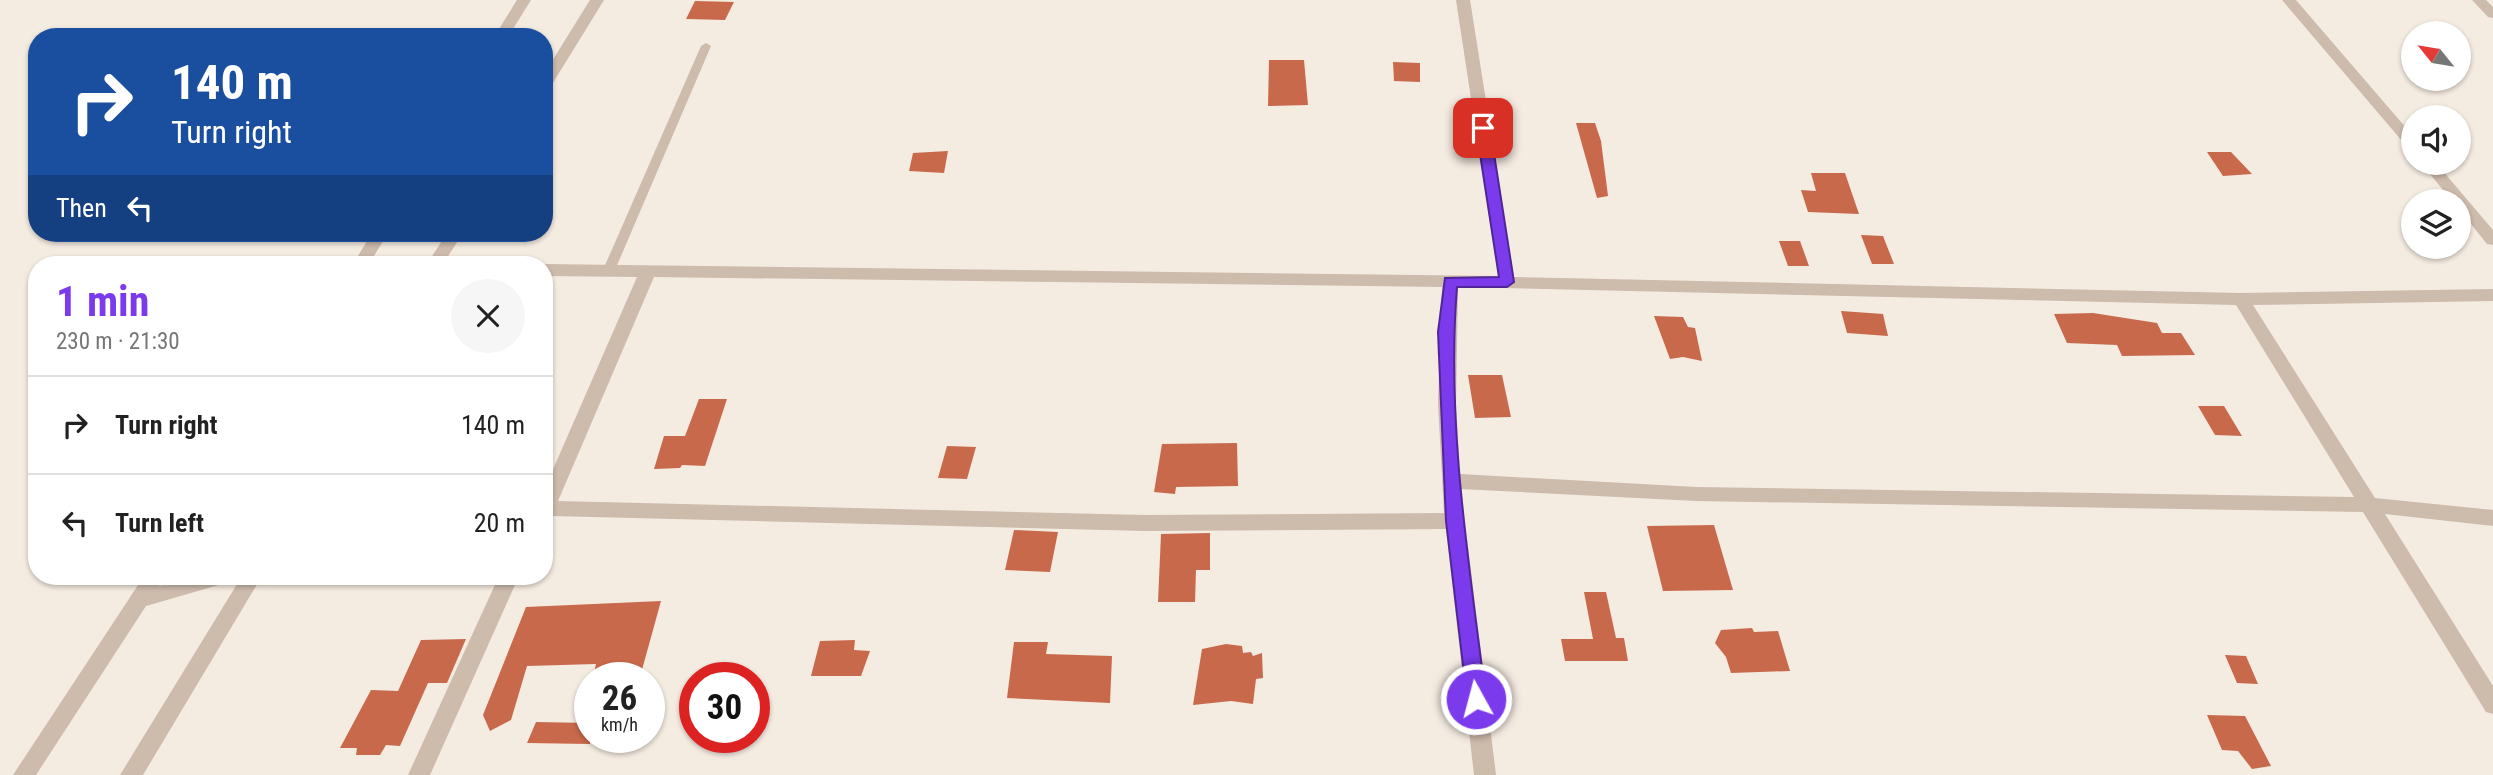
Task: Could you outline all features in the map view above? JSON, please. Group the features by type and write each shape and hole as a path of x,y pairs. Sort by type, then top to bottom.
{"street":[{"path":"506,28 524,0"},
{"path":"553,71 597,0"},
{"path":"1463,0 1507,282"},
{"path":"2289,0 2401,131"},
{"path":"2479,0 2493,14"},
{"path":"2438,175 2493,240"},
{"path":"553,270 1450,281 2241,299 2493,295"},
{"path":"553,491 648,271"},
{"path":"1450,281 1446,332 1452,481 1485,775"},
{"path":"2241,299 2493,705"},
{"path":"1452,481 1696,494 2367,505 2493,518"},
{"path":"553,510 1145,523 1455,521"},
{"path":"24,775 149,585"},
{"path":"139,600 191,585"},
{"path":"131,775 247,585"},
{"path":"419,775 505,585"}],"lane":[{"path":"609,270 706,46"}],"building":[{"path":"695,1 734,2 725,20 686,19"},
{"path":"1269,60 1304,60 1308,105 1268,106"},
{"path":"1393,62 1420,63 1420,82 1394,81"},
{"path":"1576,123 1595,123 1601,141 1608,196 1597,198"},
{"path":"948,151 944,173 909,171 913,153"},
{"path":"2207,152 2231,152 2252,174 2223,176"},
{"path":"1811,173 1845,173 1859,214 1808,212 1801,190 1816,191"},
{"path":"1861,235 1883,236 1894,264 1872,264"},
{"path":"1779,241 1800,241 1809,266 1788,266"},
{"path":"1841,311 1883,314 1888,336 1847,333"},
{"path":"2093,313 2157,323 2162,333 2181,333 2195,355 2122,356 2117,345 2067,343 2054,314"},
{"path":"1654,316 1683,317 1688,327 1695,328 1702,361 1683,357 1670,359"},
{"path":"1468,375 1502,375 1511,417 1475,418"},
{"path":"699,399 727,399 705,466 682,465 680,468 654,469 664,436 685,436"},
{"path":"2198,406 2224,406 2242,436 2215,435"},
{"path":"1237,443 1238,486 1176,487 1175,494 1154,492 1162,444"},
{"path":"947,446 976,447 967,479 938,478"},
{"path":"1714,525 1733,590 1663,591 1647,526"},
{"path":"1014,530 1058,532 1050,572 1005,570"},
{"path":"1210,533 1210,570 1196,570 1195,602 1158,602 1161,534"},
{"path":"1584,592 1606,592 1616,638 1624,638 1628,661 1565,661 1561,639 1593,639"},
{"path":"661,601 644,662 574,662 574,665 527,666 511,720 490,731 483,715 526,607"},
{"path":"1752,628 1754,632 1778,631 1790,671 1731,673 1726,657 1715,643 1721,630"},
{"path":"466,639 447,683 428,683 400,746 386,745 380,755 356,755 357,748 340,748 371,690 398,691 421,640"},
{"path":"855,640 854,650 870,651 861,676 811,676 820,641"},
{"path":"1014,642 1048,642 1046,654 1112,656 1110,703 1007,698"},
{"path":"1226,644 1242,646 1243,653 1251,652 1253,656 1262,653 1263,678 1256,679 1253,704 1231,701 1193,705 1202,649"},
{"path":"2225,655 2246,656 2258,684 2237,683"},
{"path":"2207,715 2245,716 2271,766 2252,769 2238,751 2222,750"},
{"path":"536,722 574,723 574,744 527,743"}],"route":[{"path":"1476,699 1455,521 1446,332 1450,281 1507,282 1483,128"}]}
